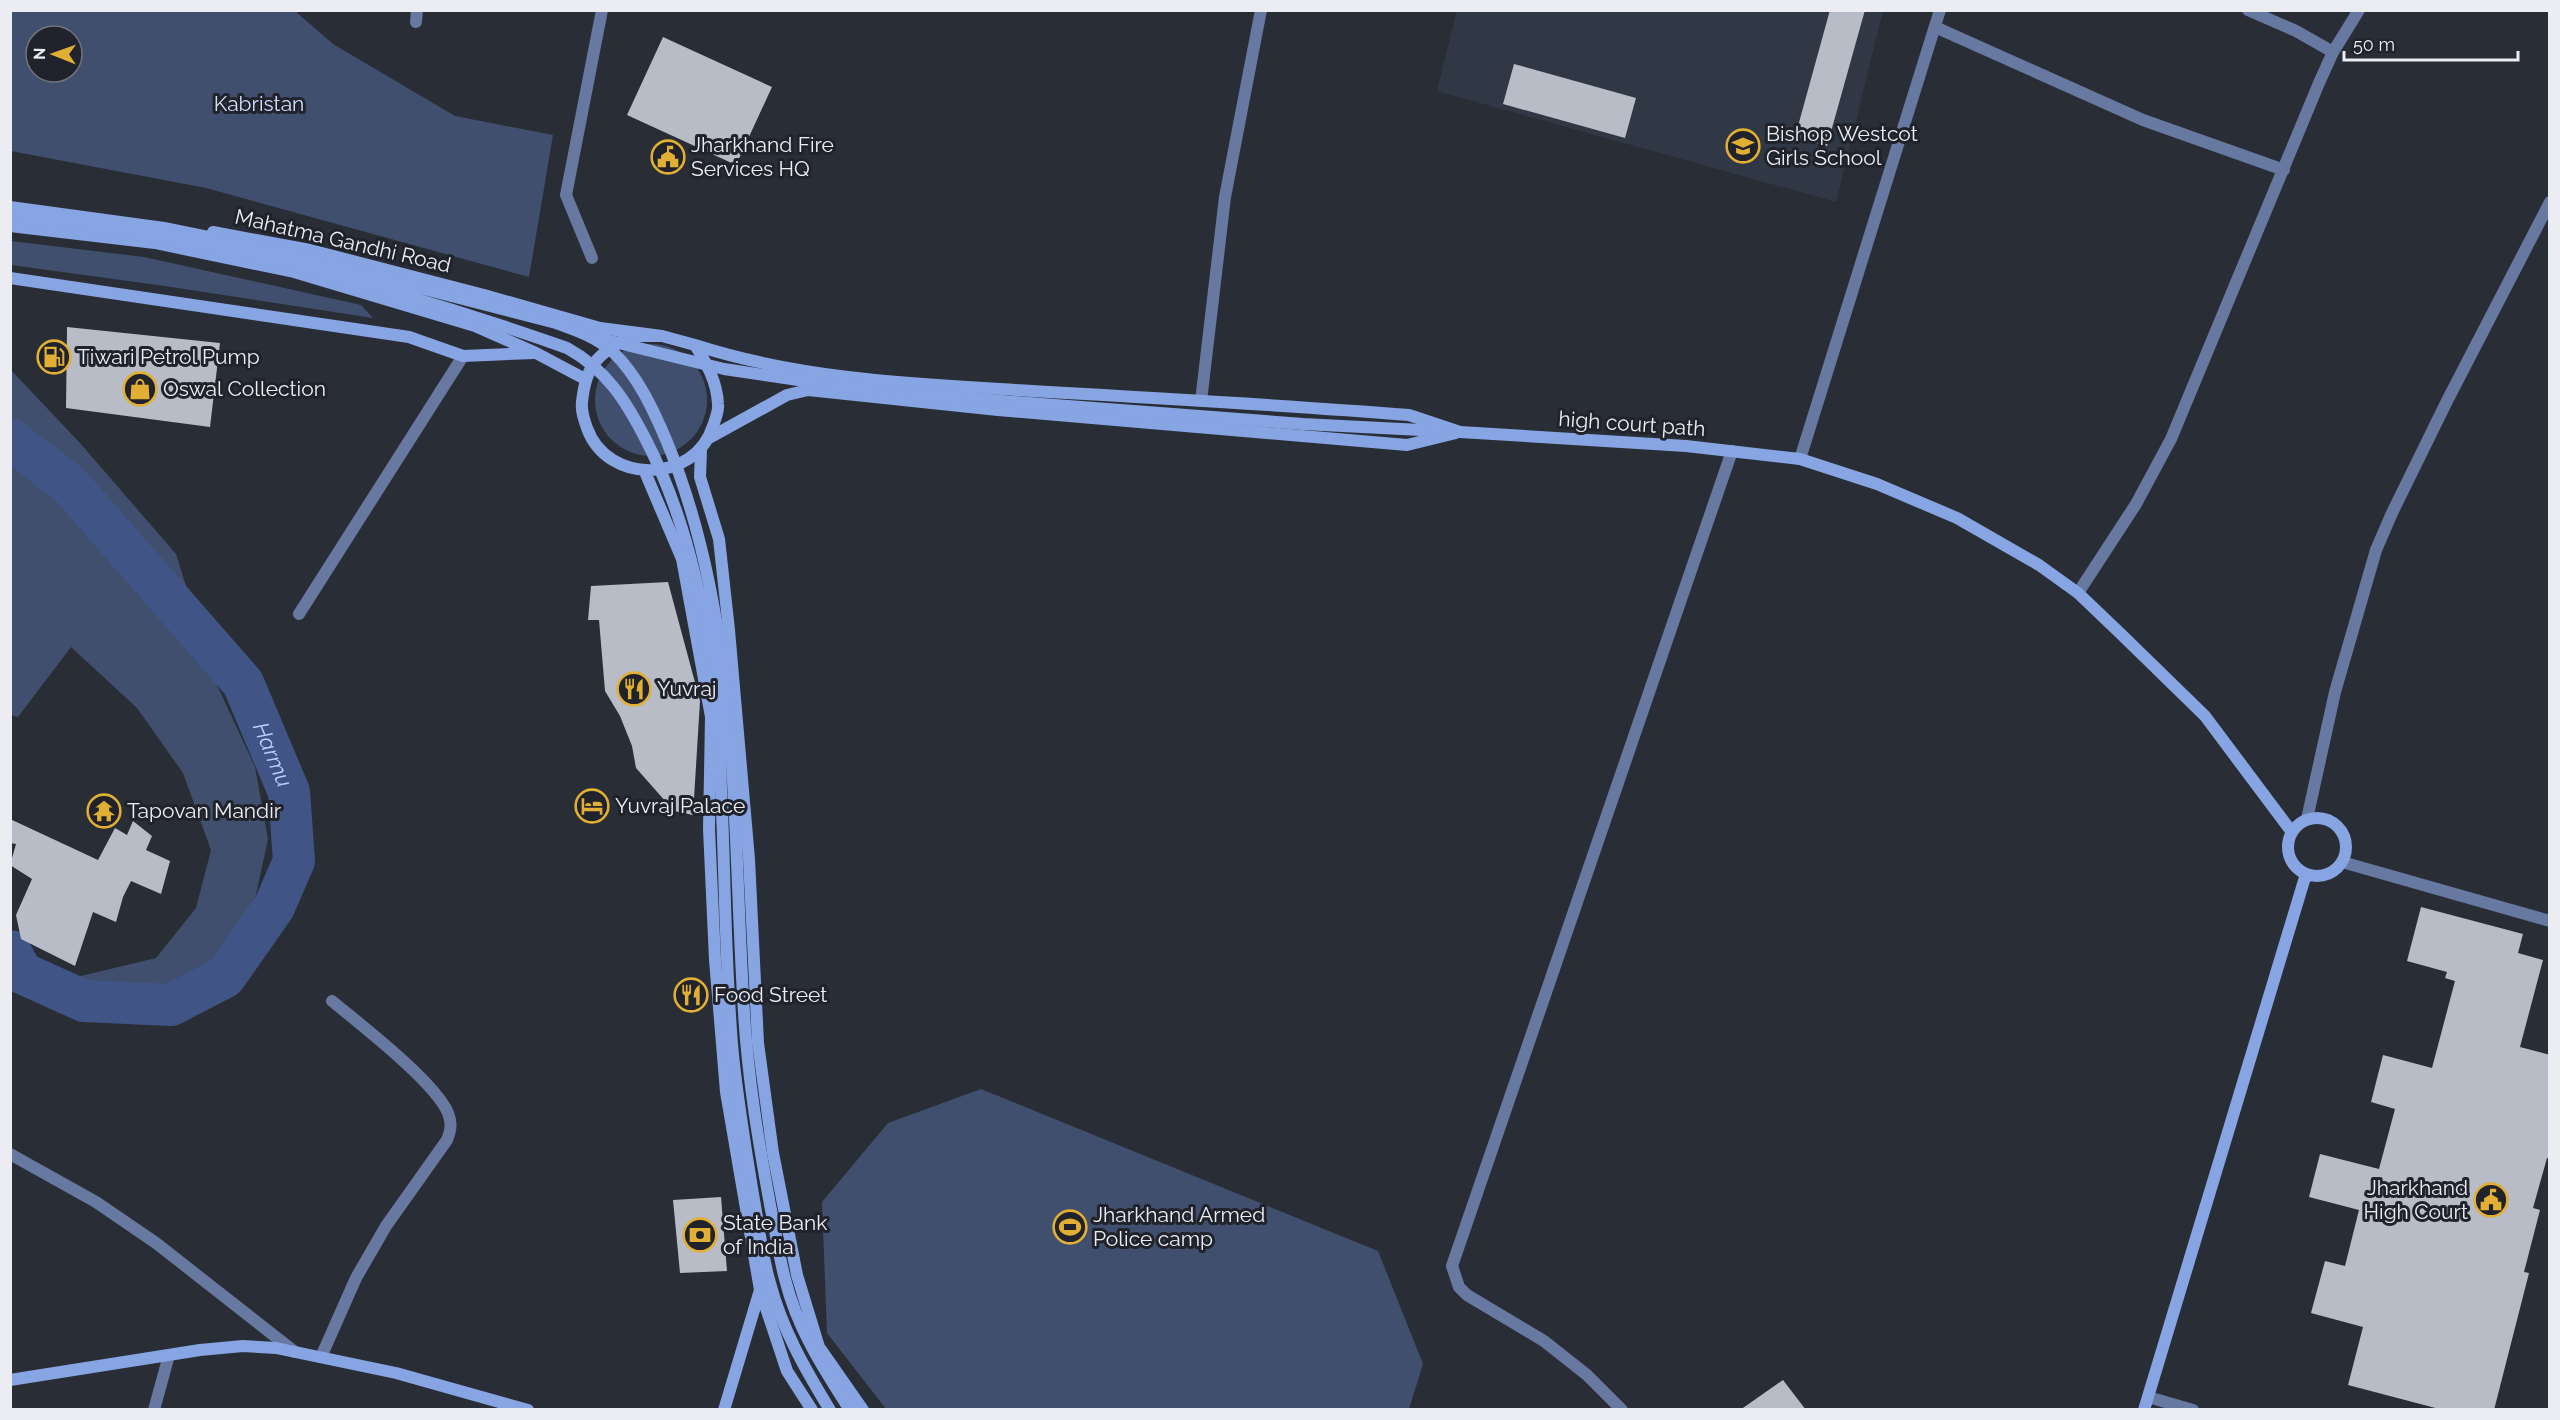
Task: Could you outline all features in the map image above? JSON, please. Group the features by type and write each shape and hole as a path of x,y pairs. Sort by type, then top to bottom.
{"main road":[{"name":"Mahatma Gandhi Road","path":"10,201 152,221 310,250 600,328 662,336"},
{"path":"10,207 164,228 273,250 546,320 588,335 724,369 872,391 1303,424 1460,432"},
{"path":"10,216 198,244 323,273 406,296 567,348 587,359 599,370 624,401 656,459 688,552 701,602 712,672 733,1055 745,1146 770,1284 797,1356 830,1410"},
{"name":"Mahatma Gandhi Road","path":"10,226 155,243 294,272 475,326 536,353 585,379"},
{"path":"10,278 409,338 463,356 536,353"},
{"path":"588,335 605,346 623,364 659,424 679,471 702,554 717,618 725,695 736,846 744,1016 754,1115 785,1280 796,1316 812,1350 850,1410"},
{"path":"695,345 712,374 719,407 709,438 700,450 675,467 645,472 615,463 592,441 581,411 585,379 602,352 630,336 662,336 695,345 733,357 792,369 886,380 1409,415 1460,432"},
{"path":"709,438 787,395 808,390 940,404 1407,445 1460,432"},
{"name":"high court path","path":"1460,432 1686,446 1800,459 1877,484 1957,518 2039,565 2078,593 2205,716 2291,831"},
{"path":"700,450 700,477 719,539 729,630 748,859 758,1043 773,1152 797,1275 819,1347 863,1410"},
{"path":"645,472 682,560 711,717 710,841 715,960 724,1070 760,1290 788,1371 812,1410"},
{"path":"2317,817 2327,819 2343,832 2346,852 2342,862 2326,875 2306,874 2297,869 2288,851 2291,831 2298,823 2307,819 2317,817"},
{"path":"2144,1410 2306,874"},
{"path":"724,1410 760,1290"},
{"path":"10,1380 243,1346 295,1352 396,1373 528,1410"}],"street":[{"path":"592,258 566,195 602,10"},
{"path":"1201,401 1225,197 1262,10"},
{"path":"1800,459 1940,10"},
{"path":"2248,10 2296,31 2333,52"},
{"path":"2078,593 2136,504 2166,450 2333,52 2359,10"},
{"path":"1935,27 2143,120 2283,170"},
{"path":"2307,819 2335,692 2376,550 2447,401 2550,202"},
{"path":"298,614 463,356"},
{"path":"1622,1410 1587,1375 1544,1341 1467,1295 1459,1287 1452,1266 1732,451"},
{"path":"2342,862 2550,921"},
{"path":"321,1357 356,1278 386,1226 447,1140 451,1125 443,1104 423,1082 332,1001"},
{"path":"10,1154 96,1202 156,1243 295,1352"},
{"path":"154,1410 169,1355"},
{"path":"2148,1396 2193,1410"}],"shaded area":[{"name":"Bishop Westcot Girls School","path":"1457,11 1883,11 1836,202 1437,91"}],"green space":[{"name":"Kabristan","path":"10,11 295,11 333,44 455,116 553,135 529,277 206,188 11,151"},
{"path":"11,241 144,257 361,305 373,318 11,265"},
{"path":"651,344 672,349 690,361 702,379 707,400 702,421 690,439 672,451 651,456 630,451 612,439 600,421 595,400 600,379 612,361 630,349"},
{"path":"10,369 80,443 176,554 217,685 255,767 268,839 255,899 224,957 179,987 137,997 88,996 56,982 156,958 196,908 211,850 183,773 137,708 71,647 18,717 11,715"},
{"name":"Jharkhand Armed Police camp","path":"981,1089 1378,1251 1423,1364 1409,1409 886,1409 827,1333 822,1202 888,1123"}],"building":[{"path":"1830,10 1865,10 1827,146 1795,137"},
{"path":"663,37 772,87 736,165 627,115"},
{"path":"1514,64 1636,98 1625,138 1503,104"},
{"name":"Oswal Collection","path":"67,327 220,343 210,427 66,408"},
{"path":"668,582 700,701 693,815 674,811 636,768 632,746 620,716 605,691 599,620 588,620 591,586"},
{"path":"10,819 98,860 115,828 127,835 133,821 152,836 146,850 170,861 161,894 131,881 123,897 116,922 93,912 75,966 21,939 16,915 32,879 10,865 16,844 10,843"},
{"path":"2421,907 2523,934 2518,953 2543,960 2520,1047 2550,1055 2550,1159 2547,1158 2533,1208 2540,1210 2524,1272 2529,1273 2494,1410 2443,1410 2348,1385 2363,1327 2311,1313 2325,1261 2345,1266 2359,1210 2309,1197 2320,1154 2379,1169 2395,1109 2371,1102 2383,1055 2432,1068 2455,981 2445,978 2447,972 2407,961"},
{"name":"State Bank of India","path":"721,1197 727,1271 680,1273 673,1200"},
{"path":"1783,1380 1806,1410 1740,1410"}],"waterway":[{"name":"Harmu","path":"10,439 69,484 243,683 289,792 294,861 274,907 225,977 171,1005 84,1001 22,973 10,951"}],"place":[{"name":"Bishop Westcot Girls School","path":"1743,146"},
{"name":"Jharkhand Fire Services HQ","path":"668,157"},
{"name":"Tiwari Petrol Pump","path":"54,357"},
{"name":"Oswal Collection","path":"140,389"},
{"name":"Yuvraj","path":"634,689"},
{"name":"Yuvraj Palace","path":"592,806"},
{"name":"Tapovan Mandir","path":"104,811"},
{"name":"Food Street","path":"691,995"},
{"name":"Jharkhand High Court","path":"2491,1200"},
{"name":"Jharkhand Armed Police camp","path":"1070,1227"},
{"name":"State Bank of India","path":"700,1235"}]}
